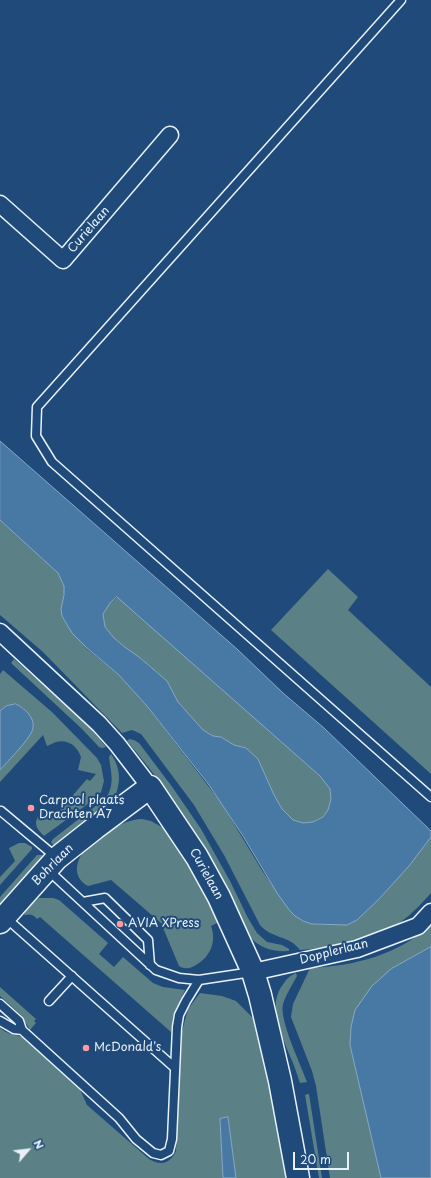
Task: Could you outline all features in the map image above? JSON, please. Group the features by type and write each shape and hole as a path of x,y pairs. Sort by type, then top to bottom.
{"main road":[{"name":"Bohrlaan","path":"2,920 52,863 95,828 150,787"},
{"name":"Curielaan","path":"150,787 197,857 219,898 253,972 260,995 280,1081 298,1178"}],"street":[{"name":"Curielaan","path":"0,204 63,260 170,135"},
{"name":"Curielaan","path":"0,632 99,724 117,744 150,787"},
{"name":"Dopplerlaan","path":"253,972 358,949 418,926 431,912"}],"lane":[{"path":"402,0 37,407 36,436 52,462 431,797"},
{"path":"1,811 52,863 83,902 156,970 179,978 199,980 253,972"},
{"path":"83,902 105,898 148,940 150,965"},
{"path":"2,920 72,976 175,1068"},
{"path":"49,1001 72,976"},
{"path":"0,1004 19,1021 22,1030 120,1118 136,1139 153,1153 161,1156 169,1151 172,1139 176,1043 179,1015 199,980"},
{"path":"0,1021 14,1029 22,1030"}],"green space":[{"path":"0,520 58,573 64,586 61,609 62,616 67,625 87,649 119,675 147,706 222,804 263,872 290,911 303,921 312,924 330,925 357,920 379,899 409,866 431,837 431,893 410,915 391,928 367,939 340,945 300,950 296,945 286,939 270,933 260,925 224,855 194,805 141,734 132,730 122,733 43,652 0,615"},
{"path":"328,569 358,597 348,610 431,687 431,774 271,630"},
{"path":"118,597 320,776 330,788 331,799 328,810 323,817 313,822 303,823 293,820 282,809 258,759 246,748 234,745 221,737 213,736 203,730 178,702 167,681 114,638 105,627 103,614 110,603"},
{"path":"14,659 86,723 106,747 99,747 82,729 11,663"},
{"path":"3,670 52,712 97,758 101,765 104,781 101,792 96,798 44,836 39,831 36,824 39,815 53,818 87,779 90,781 96,774 78,770 81,757 72,744 60,741 47,746 43,735 0,782 0,770 27,739 23,708 16,704 6,706 0,711 0,674"},
{"path":"129,739 139,743 173,788 201,829 257,933 267,942 282,945 289,949 289,951 271,950 261,946 248,935 197,836 169,794 127,741"},
{"path":"111,754 115,760 119,772 119,784 112,803 54,846 51,842 53,839 106,798 111,788 109,757"},
{"path":"142,819 151,821 167,830 186,859 219,922 211,926 213,938 211,949 208,954 200,963 190,968 179,966 161,923 111,880 88,886 79,878 77,873 78,862 87,847 119,825"},
{"path":"19,843 25,843 32,847 32,849 0,885 0,877 15,861 9,848"},
{"path":"37,855 42,855 43,859 0,908 0,897"},
{"path":"39,898 53,898 59,900 108,943 99,954 114,967 123,957 153,983 163,987 185,990 173,1016 171,1032 40,917 37,919 28,914 24,915 27,908"},
{"path":"431,924 431,947 391,969 350,1045 381,1178 330,1178 316,1086 312,1071 291,1017 293,1004 310,968 343,965 375,957 405,944"},
{"path":"296,973 297,976 283,1004 283,1011 284,1021 291,1043 307,1082 300,1083 279,1029 276,1010 276,1000 279,992 286,980"},
{"path":"0,987 36,1019 34,1021 36,1023 30,1030 21,1015 0,996"},
{"path":"200,993 222,996 236,1001 255,1020 260,1035 289,1178 236,1178 228,1117 220,1119 223,1178 0,1178 0,1028 9,1033 25,1038 78,1085 87,1105 149,1159 157,1163 161,1163 171,1159 176,1151 182,1031 188,1009"},
{"path":"309,1094 322,1178 319,1178 305,1095"}],"water":[{"path":"0,441 237,649 283,693 324,728 431,831 431,837 409,866 379,899 357,920 347,925 312,924 303,921 290,911 277,893 243,836 209,785 147,706 119,675 72,633 62,616 61,609 64,586 58,573 0,520","holes":["117,597 320,776 330,789 331,799 328,810 323,817 313,822 303,823 293,820 282,809 258,759 246,748 234,745 221,737 213,736 203,730 178,702 167,681 114,638 105,627 103,614 110,603"]},
{"path":"16,704 25,710 31,717 33,728 32,732 24,743 0,770 0,711 6,706"},
{"path":"431,947 431,1178 381,1178 350,1045 351,1027 355,1010 372,986 391,969"},
{"path":"228,1117 236,1178 223,1178 220,1119"}],"place":[{"name":"Carpool plaats Drachten A7","path":"31,808"},
{"name":"AVIA XPress","path":"120,924"},
{"name":"McDonald's","path":"86,1048"}]}
